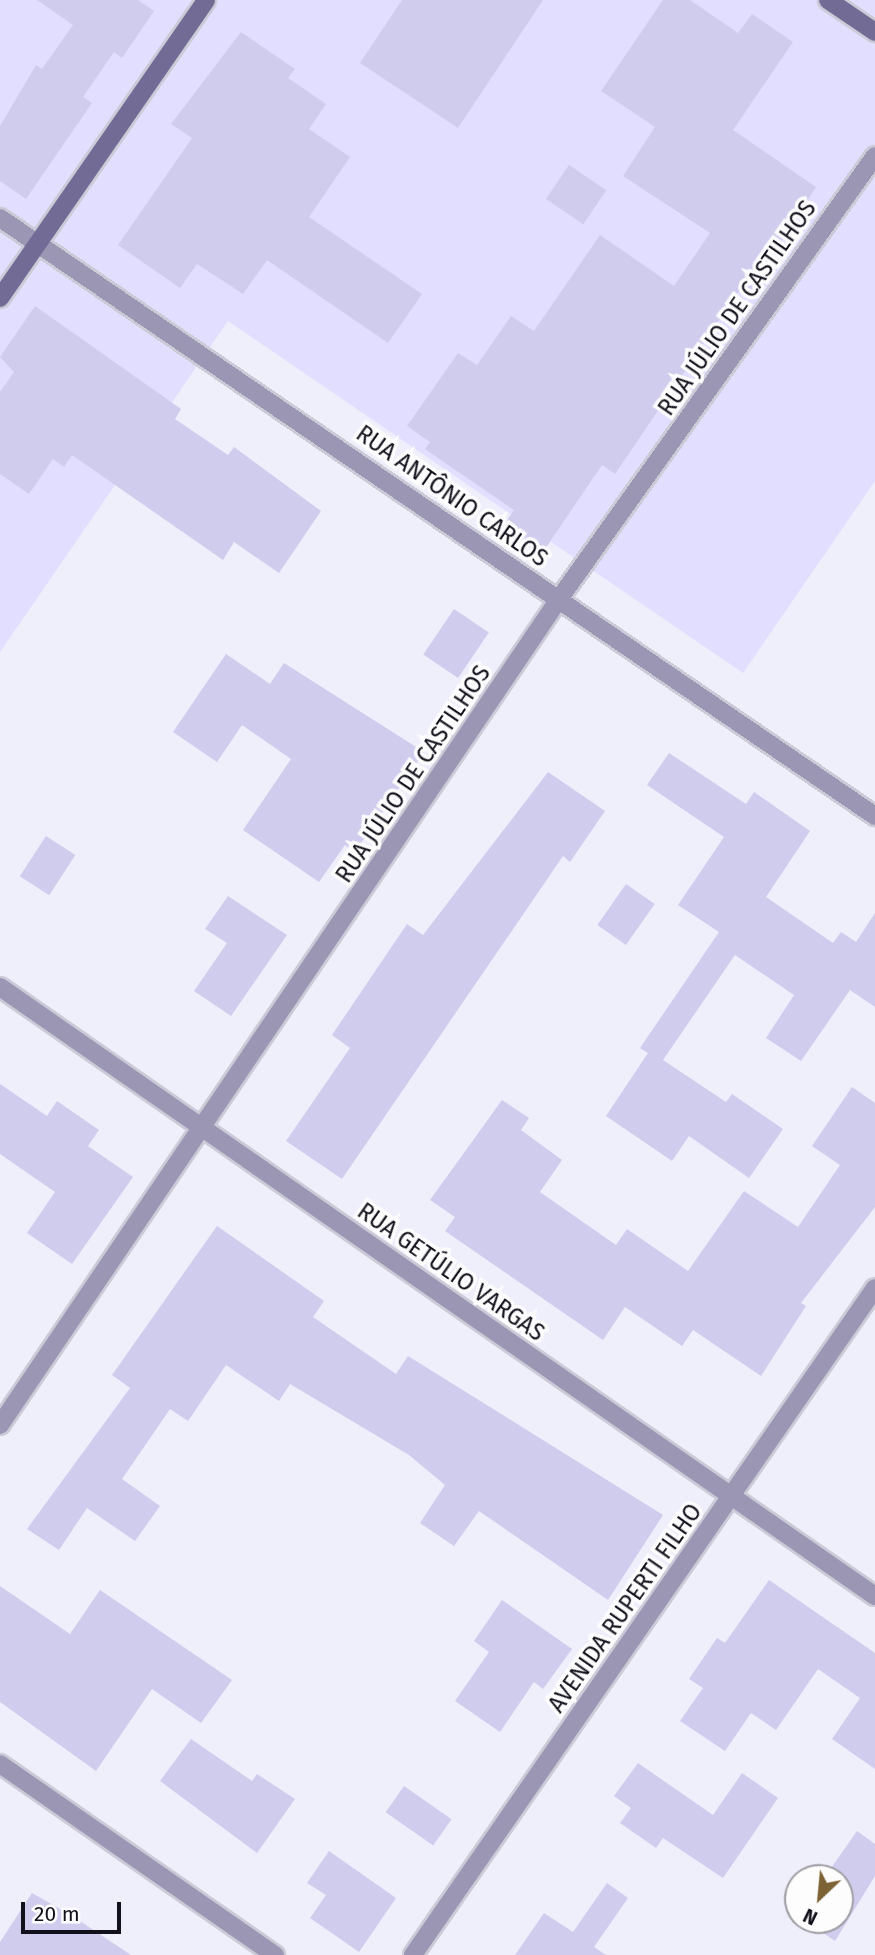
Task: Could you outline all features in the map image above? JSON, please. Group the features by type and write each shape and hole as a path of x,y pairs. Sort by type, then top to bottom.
{"main road":[{"path":"0,298 206,0"},
{"path":"828,0 875,33"}],"street":[{"name":"RUA JÚLIO DE CASTILHOS","path":"0,1425 204,1130 559,599 875,156"},
{"name":"RUA ANTÔNIO CARLOS","path":"0,218 875,816"},
{"name":"RUA GETÚLIO VARGAS","path":"0,987 875,1596"},
{"name":"AVENIDA RUPERTI FILHO","path":"413,1955 875,1288"},
{"path":"0,1764 275,1955"}],"shaded area":[{"path":"0,0 875,0 875,481 743,673 228,321 0,652"}],"building":[{"path":"37,0 138,0 154,11 122,58 114,52 83,97 92,103 26,199 0,181 0,126 36,65 42,69 73,25"},
{"path":"402,0 543,0 458,128 360,63"},
{"path":"663,0 690,0 738,33 752,14 793,42 733,130 816,187 751,289 744,284 615,474 602,465 541,555 501,529 514,510 425,449 430,442 407,426 458,353 477,365 511,316 534,331 600,235 674,286 710,233 623,176 655,127 601,91"},
{"path":"241,32 295,69 288,78 326,104 309,129 350,157 309,217 422,294 388,343 267,260 243,294 197,264 180,288 118,245 192,138 171,124"},
{"path":"569,165 606,190 583,224 546,199"},
{"path":"35,306 181,409 175,419 228,455 234,447 321,511 279,573 234,542 223,560 72,455 64,467 53,459 29,494 0,474 0,392 14,372 0,357"},
{"path":"454,609 489,632 458,678 423,655"},
{"path":"226,654 270,684 284,663 424,752 355,852 345,845 319,882 243,830 291,759 242,725 217,762 173,732"},
{"path":"669,753 746,804 754,792 810,831 766,897 833,943 841,932 856,942 875,913 875,1007 850,990 801,1061 766,1038 794,995 735,955 663,1060 726,1102 732,1094 783,1129 749,1178 689,1136 672,1161 606,1116 648,1053 640,1048 719,932 678,905 724,837 647,785"},
{"path":"548,772 605,811 570,862 563,856 342,1179 286,1141 350,1048 332,1035 407,924 423,935"},
{"path":"46,836 75,855 49,895 20,876"},
{"path":"626,884 655,904 626,945 597,925"},
{"path":"228,896 287,935 231,1016 194,991 227,943 205,929"},
{"path":"0,1084 47,1116 57,1101 99,1130 88,1146 133,1177 72,1264 27,1233 55,1192 0,1154"},
{"path":"852,1087 875,1103 875,1207 801,1303 806,1306 761,1376 693,1330 682,1346 625,1307 603,1340 445,1231 455,1217 430,1200 502,1100 529,1118 521,1130 562,1160 540,1192 616,1245 627,1229 688,1271 744,1191 798,1227 840,1165 812,1146"},
{"path":"217,1226 324,1301 313,1317 396,1374 408,1356 663,1515 608,1600 479,1511 454,1546 420,1523 445,1485 409,1455 290,1384 279,1401 226,1365 188,1421 170,1409 122,1479 160,1506 135,1541 87,1508 59,1550 27,1529 130,1388 112,1375"},
{"path":"769,1580 875,1653 875,1769 832,1739 860,1698 818,1669 776,1730 751,1713 725,1751 680,1721 703,1688 689,1679 717,1638 725,1643"},
{"path":"0,1586 70,1634 100,1590 232,1680 201,1723 152,1689 96,1771 0,1702"},
{"path":"502,1600 572,1649 543,1689 534,1682 500,1732 455,1701 489,1652 474,1641"},
{"path":"191,1739 252,1781 257,1774 295,1799 257,1853 160,1781"},
{"path":"638,1763 713,1815 742,1773 778,1798 723,1878 663,1838 656,1848 620,1823 631,1808 614,1796"},
{"path":"404,1786 452,1819 433,1845 386,1812"},
{"path":"857,1831 875,1844 875,1876 854,1910 854,1864 834,1864"},
{"path":"329,1851 396,1898 359,1952 310,1918 326,1895 307,1883"},
{"path":"607,1883 628,1898 594,1947 606,1955 515,1955 544,1913 573,1932"},
{"path":"32,1893 131,1955 0,1955 0,1942"},
{"path":"825,1934 839,1934 835,1941"}]}
